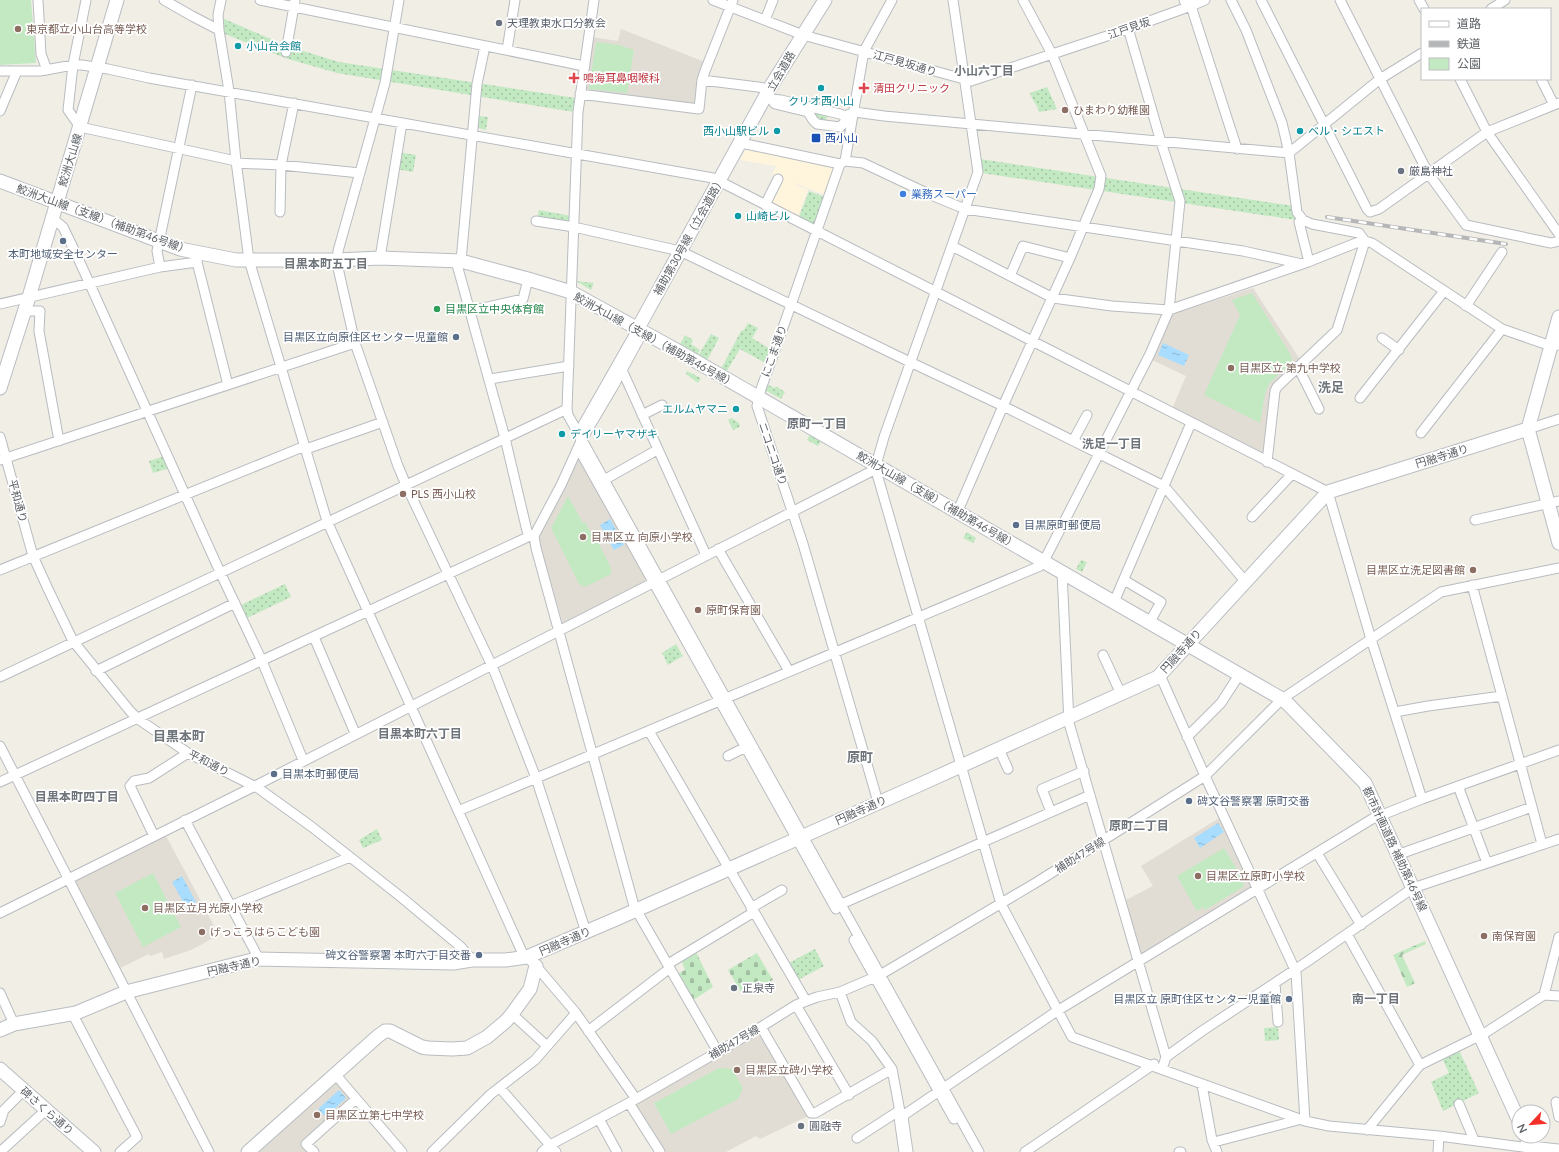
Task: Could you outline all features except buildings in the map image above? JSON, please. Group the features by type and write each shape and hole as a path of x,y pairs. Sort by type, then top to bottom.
{"street":[{"path":"38,0 41,54 47,70"},
{"path":"86,0 73,65 68,110 80,127 178,147 236,162 360,173"},
{"name":"鮫洲大山線","path":"0,388 80,127 103,68 117,0"},
{"path":"164,0 219,30"},
{"path":"221,0 218,15 219,30 229,91 236,162 249,260 328,521 522,952 576,1013 633,1101 660,1152"},
{"path":"260,0 294,3 394,27 584,66"},
{"path":"399,0 385,83 338,251 338,268 355,343 406,485 492,664 536,778 586,932"},
{"path":"507,50 515,0"},
{"path":"594,0 578,112 572,292 566,409 581,441 604,480 656,580"},
{"name":"江戸見坂通り","path":"713,0 732,4 765,20 803,35 971,81 1052,54"},
{"path":"765,20 773,0"},
{"name":"立会道路","path":"741,143 803,35 825,0"},
{"path":"864,51 892,0"},
{"path":"953,0 978,172 884,436 876,467 876,474 982,843 1001,904 1072,1037 1302,1121 1329,1126 1474,1140 1490,1147 1513,1144"},
{"path":"957,512 1083,228 1099,190 1101,176 1052,54 1023,0"},
{"name":"江戸見坂","path":"1052,54 1128,28 1188,3 1204,0"},
{"path":"1231,0 1246,30 1282,123 1289,153 1297,212 1303,220 1312,224 1359,234 1365,241"},
{"path":"1261,0 1370,212 1379,209 1487,132 1557,104 1542,80"},
{"path":"1340,0 1428,173 1466,225 1551,242 1559,241"},
{"path":"286,52 294,3"},
{"path":"1188,3 1237,149"},
{"path":"1493,8 1503,3"},
{"path":"580,94 699,109 702,80 732,4"},
{"path":"458,811 1040,566 1044,562 1150,354 1169,310 1180,201 1161,142 1128,28"},
{"path":"465,219 477,84 485,46"},
{"name":"にこま通り","path":"758,397 816,232 843,162 855,112 864,51"},
{"path":"768,97 845,116 855,112 1289,153 1380,79 1421,54"},
{"path":"0,71 47,70 73,65 103,68 149,78 192,84 708,177 1328,492 1371,639 1422,799"},
{"path":"0,111 17,71"},
{"path":"702,80 763,88 768,97 775,104 808,112 817,124 840,127 845,122 845,116"},
{"path":"1461,80 1487,132 1559,234"},
{"path":"160,266 157,251 192,84"},
{"path":"280,212 281,165 294,103"},
{"path":"380,258 402,123"},
{"path":"741,143 843,162 863,164 965,209 1243,251 1305,263"},
{"name":"補助第30号線（立会道路）","path":"638,328 741,143"},
{"path":"765,206 778,179"},
{"name":"鮫洲大山線（支線）（補助第46号線）","path":"0,181 180,249 198,258 236,260 338,260 380,258 459,261 572,292 758,397 876,467 1114,602 1187,646"},
{"path":"466,209 459,261 470,311 490,379 527,531 532,536 536,548 636,910 718,1052"},
{"path":"52,218 63,227 90,284 220,572 262,661 303,760"},
{"path":"536,221 574,227 680,251 1003,406 1164,486 1245,581"},
{"path":"1299,222 1308,258 1305,263"},
{"path":"1267,462 1275,391 1277,387 1337,330 1365,241"},
{"path":"952,246 1053,298 1112,306 1169,310 1365,241 1372,243 1502,329 1555,346"},
{"path":"1010,276 1023,246 1070,258"},
{"path":"1466,306 1502,252"},
{"path":"0,304 198,258 228,385"},
{"path":"470,311 523,299 528,279"},
{"path":"1360,398 1444,291"},
{"path":"24,311 40,311 40,331 59,441"},
{"path":"1559,316 1555,346 1528,429 1554,502 1559,543"},
{"path":"0,782 532,536 561,485 581,441 639,338 638,328"},
{"path":"638,328 580,430 581,453 656,580 941,1090 979,1152"},
{"path":"1421,433 1502,329"},
{"path":"1382,338 1399,350"},
{"path":"3,459 355,343"},
{"path":"490,379 569,366"},
{"path":"1298,367 1319,409"},
{"path":"622,370 657,450 706,554"},
{"name":"ニコニコ通り","path":"758,397 757,406 792,511 835,652 878,802"},
{"path":"642,415 662,405"},
{"path":"0,677 73,641 566,409"},
{"path":"1073,441 1087,415"},
{"path":"1528,429 1559,420"},
{"path":"0,570 185,494 305,447 383,422"},
{"path":"1114,602 1191,423"},
{"name":"円融寺通り","path":"0,1030 14,1024 72,1013 126,992 259,959 453,963 472,960 531,961 586,932 999,749 1160,675 1328,492 1528,429"},
{"name":"平和通り","path":"0,437 3,459 33,556 73,641 96,671 138,719 188,752 255,786 350,857 456,943 472,960"},
{"path":"604,480 657,450"},
{"path":"0,912 255,786 355,733 876,467"},
{"path":"1252,516 1292,474"},
{"path":"1475,520 1554,502"},
{"path":"718,549 789,671"},
{"name":"補助47号線","path":"542,1152 553,1148 599,1119 718,1052 796,1005 840,992 877,976 1001,904 1103,841 1205,776 1282,699 1441,592 1559,568"},
{"path":"1062,572 1069,717 1165,1056 1162,1069"},
{"path":"1124,580 1161,602 1149,623"},
{"path":"1472,585 1542,844"},
{"path":"96,671 235,603"},
{"path":"314,637 355,733"},
{"name":"都市計画道路 補助第46号線","path":"1187,646 1282,699 1365,783 1511,1104"},
{"path":"1103,655 1121,694"},
{"path":"1160,675 1187,737 1295,969 1302,1121"},
{"path":"1187,737 1221,703 1239,675"},
{"path":"1395,712 1502,696"},
{"path":"723,699 746,747 800,838"},
{"path":"649,731 806,1001"},
{"path":"0,746 14,776 209,1152"},
{"path":"728,756 746,747"},
{"path":"999,749 1008,769"},
{"path":"857,1138 897,1112 901,1114 941,1090 1057,1011 1380,815 1559,750"},
{"path":"154,836 130,786 134,781 149,778 188,752"},
{"path":"1051,812 1042,789 1084,772"},
{"path":"1458,786 1487,863"},
{"path":"838,906 1090,795"},
{"path":"1397,855 1532,807"},
{"path":"185,820 259,959"},
{"path":"1024,1152 1361,925 1413,888 1559,839"},
{"path":"1317,854 1361,925"},
{"path":"230,906 350,857"},
{"path":"588,1031 669,966 782,890"},
{"path":"1347,934 1420,1065"},
{"path":"1544,994 1559,937"},
{"path":"248,1152 385,1031 390,1031 422,1047 428,1048 467,1048 487,1037 506,1021 530,989 531,961"},
{"path":"1275,983 1278,1022"},
{"path":"840,992 851,1022 872,1041 892,1069 901,1114 906,1152"},
{"path":"0,993 14,1024"},
{"path":"1367,1130 1420,1065 1480,1035 1544,994 1559,996"},
{"path":"796,1005 849,1095"},
{"path":"72,1013 137,1138 120,1152"},
{"path":"437,1151 500,1088 534,1060 576,1013"},
{"path":"512,1014 547,1046"},
{"path":"761,1027 811,1113 815,1114 892,1069"},
{"name":"碑さくら通り","path":"0,1069 94,1152"},
{"path":"335,1074 402,1152"},
{"path":"1202,1084 1212,1140 1218,1152"},
{"path":"500,1088 553,1148"},
{"path":"0,1122 4,1110 24,1090"},
{"path":"941,1090 972,1152"},
{"path":"314,1152 306,1144 356,1099"},
{"path":"1556,1102 1559,1117"},
{"path":"1459,1104 1474,1140"},
{"path":"0,1152 46,1110"},
{"path":"599,1119 617,1152"},
{"path":"1214,1142 1302,1121"},
{"path":"1438,1152 1439,1136"},
{"path":"1535,1144 1559,1151"}],"shaded area":[{"path":"621,29 705,62 697,103 692,107 587,92 585,89 592,37 618,41"},
{"path":"747,148 837,166 826,195 786,180 808,190 797,219 768,204 779,181 783,179 772,175 776,166 740,160"},
{"name":"目黒区立 第九中学校","path":"1253,288 1301,361 1272,390 1265,455 1172,409 1186,376 1150,359 1170,315"},
{"name":"目黒区立 向原小学校","path":"577,457 581,457 647,578 647,581 563,624 539,542 542,531"},
{"name":"目黒区立原町小学校","path":"1221,817 1254,887 1140,955 1124,901 1153,886 1141,866"},
{"name":"目黒区立月光原小学校","path":"165,834 219,935 191,950 164,959 162,952 150,956 149,954 118,969 71,881"},
{"name":"目黒区立碑小学校","path":"756,1035 761,1035 808,1116 760,1139 756,1136 726,1152 662,1152 632,1104"},
{"name":"目黒区立第七中学校","path":"337,1081 351,1099 302,1144 309,1152 259,1152"}],"green space":[{"name":"東京都立小山台高等学校","path":"0,0 31,0 36,63 0,65"},
{"path":"222,18 287,46 339,62 576,98 574,112 337,73 285,58 225,34"},
{"path":"596,42 619,45 634,50 627,93 589,89"},
{"path":"1047,87 1057,109 1039,112 1030,93"},
{"path":"813,110 825,113 827,116 826,121 814,118"},
{"path":"478,116 488,117 486,130 478,128"},
{"path":"398,152 416,155 413,172 396,169"},
{"path":"980,159 1294,206 1296,220 982,173"},
{"path":"809,191 825,197 814,227 798,219"},
{"path":"539,210 571,216 571,225 537,220"},
{"path":"576,281 594,283 591,290"},
{"path":"1252,293 1291,355 1292,361 1269,384 1265,394 1260,423 1204,395 1240,315 1232,300"},
{"path":"748,323 758,328 752,338 772,350 767,364 740,349 725,374 720,371 741,331 744,330"},
{"path":"711,334 719,338 706,362 697,358"},
{"path":"685,335 693,340 691,344 700,350 695,358 678,348"},
{"path":"687,371 701,378 698,383 686,374"},
{"path":"766,384 775,388 776,386 785,392 781,399 763,389"},
{"path":"732,418 739,423 740,427 733,430 728,420"},
{"path":"811,433 822,440 818,446 807,440"},
{"path":"165,456 170,468 153,473 149,461"},
{"path":"568,496 583,523 585,522 592,535 594,534 611,568 611,574 585,587 579,584 551,528"},
{"path":"967,532 976,538 973,543 963,538"},
{"path":"1081,560 1087,562 1082,572 1076,569"},
{"path":"285,584 291,597 245,619 239,606"},
{"path":"676,644 683,656 668,665 662,653"},
{"path":"377,829 382,840 363,848 359,840"},
{"path":"1224,848 1244,881 1243,887 1205,910 1203,907 1197,911 1177,876"},
{"path":"153,873 181,927 143,947 115,893"},
{"path":"1425,941 1426,944 1402,955 1415,983 1407,987 1393,955"},
{"path":"815,949 824,966 796,981 787,964"},
{"path":"696,952 713,987 692,1001 677,974 685,970 682,962 686,957"},
{"path":"757,953 773,980 758,988 755,983 741,992 728,970"},
{"path":"1278,1027 1279,1040 1265,1041 1264,1028"},
{"path":"1458,1048 1479,1093 1443,1111 1431,1082 1449,1073 1441,1056"},
{"path":"719,1068 732,1069 743,1088 738,1099 671,1134 654,1103"}],"water":[{"path":"1163,343 1189,355 1184,366 1158,355"},
{"path":"610,519 624,545 614,550 600,525"},
{"path":"1218,823 1224,832 1200,848 1194,838"},
{"path":"182,876 196,902 186,907 172,882"},
{"path":"339,1090 346,1098 326,1117 318,1109"}],"railway":[{"path":"1327,217 1506,244"}],"place":[{"name":"天理教東水口分教会","path":"499,23"},
{"name":"東京都立小山台高等学校","path":"18,29"},
{"name":"小山台会館","path":"238,46"},
{"name":"鳴海耳鼻咽喉科","path":"574,78"},
{"name":"クリオ西小山","path":"821,88"},
{"name":"清田クリニック","path":"864,88"},
{"name":"ひまわり幼稚園","path":"1065,110"},
{"name":"西小山駅ビル","path":"777,131"},
{"name":"ベル・シエスト","path":"1300,131"},
{"name":"西小山","path":"816,138"},
{"name":"厳島神社","path":"1401,171"},
{"name":"業務スーパー","path":"903,194"},
{"name":"山崎ビル","path":"738,216"},
{"name":"本町地域安全センター","path":"63,241"},
{"name":"目黒区立中央体育館","path":"437,309"},
{"name":"目黒区立向原住区センター児童館","path":"456,337"},
{"name":"目黒区立 第九中学校","path":"1231,368"},
{"name":"エルムヤマニ","path":"736,409"},
{"name":"デイリーヤマザキ","path":"562,434"},
{"name":"PLS 西小山校","path":"403,494"},
{"name":"目黒原町郵便局","path":"1016,525"},
{"name":"目黒区立 向原小学校","path":"583,537"},
{"name":"目黒区立洗足図書館","path":"1473,570"},
{"name":"原町保育園","path":"698,610"},
{"name":"目黒本町郵便局","path":"274,774"},
{"name":"碑文谷警察署 原町交番","path":"1189,801"},
{"name":"目黒区立原町小学校","path":"1198,876"},
{"name":"目黒区立月光原小学校","path":"145,908"},
{"name":"げっこうはらこども園","path":"202,932"},
{"name":"南保育園","path":"1484,936"},
{"name":"碑文谷警察署 本町六丁目交番","path":"479,955"},
{"name":"正泉寺","path":"734,988"},
{"name":"目黒区立 原町住区センター児童館","path":"1289,999"},
{"name":"目黒区立碑小学校","path":"737,1070"},
{"name":"目黒区立第七中学校","path":"317,1115"},
{"name":"圓融寺","path":"801,1126"}],"district":[{"name":"小山六丁目","path":"984,71"},
{"name":"目黒本町五丁目","path":"326,264"},
{"name":"洗足","path":"1331,387"},
{"name":"原町一丁目","path":"817,424"},
{"name":"洗足一丁目","path":"1112,444"},
{"name":"目黒本町六丁目","path":"420,734"},
{"name":"目黒本町","path":"179,736"},
{"name":"原町","path":"860,757"},
{"name":"目黒本町四丁目","path":"77,797"},
{"name":"原町二丁目","path":"1139,826"},
{"name":"南一丁目","path":"1376,999"}]}
